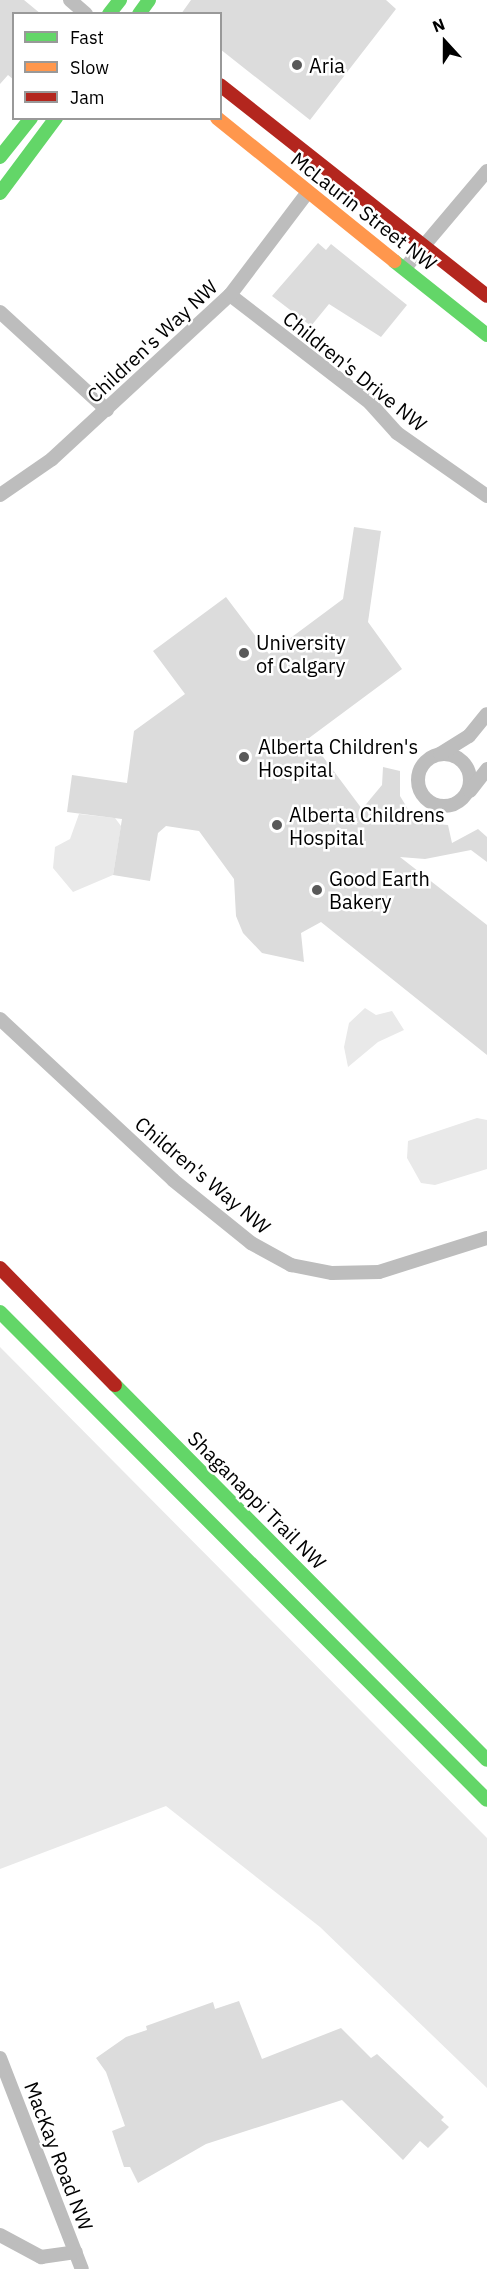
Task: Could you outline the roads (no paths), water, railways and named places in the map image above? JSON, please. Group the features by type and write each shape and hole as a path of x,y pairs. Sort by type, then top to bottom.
{"main road":[{"name":"McLaurin Street NW","path":"222,87 487,296"},
{"path":"0,157 29,120"},
{"path":"0,193 55,120"},
{"name":"McLaurin Street NW","path":"219,120 487,335"},
{"name":"Shaganappi Trail NW","path":"0,1268 487,1760"},
{"path":"0,1312 487,1800"}],"street":[{"path":"70,0 84,12"},
{"path":"405,268 487,171"},
{"name":"Children's Way NW","path":"0,495 52,459 230,295 308,192"},
{"name":"Children's Drive NW","path":"230,295 370,403 397,433 487,496"},
{"path":"0,312 107,410"},
{"path":"487,714 469,736 440,754 420,771 423,796 447,807 468,792 487,769"},
{"path":"440,754 463,761 471,776 468,792"},
{"name":"Children's Way NW","path":"0,1019 173,1180 251,1243 291,1265 332,1273 379,1272 487,1238"},
{"name":"MacKay Road NW","path":"0,2058 82,2269"},
{"path":"0,2235 41,2257 76,2252"}],"place":[{"name":"Aria","path":"297,65"},
{"name":"University of Calgary","path":"244,653"},
{"name":"Alberta Children's Hospital","path":"244,757"},
{"name":"Alberta Childrens Hospital","path":"277,825"},
{"name":"Good Earth Bakery","path":"317,890"}]}
